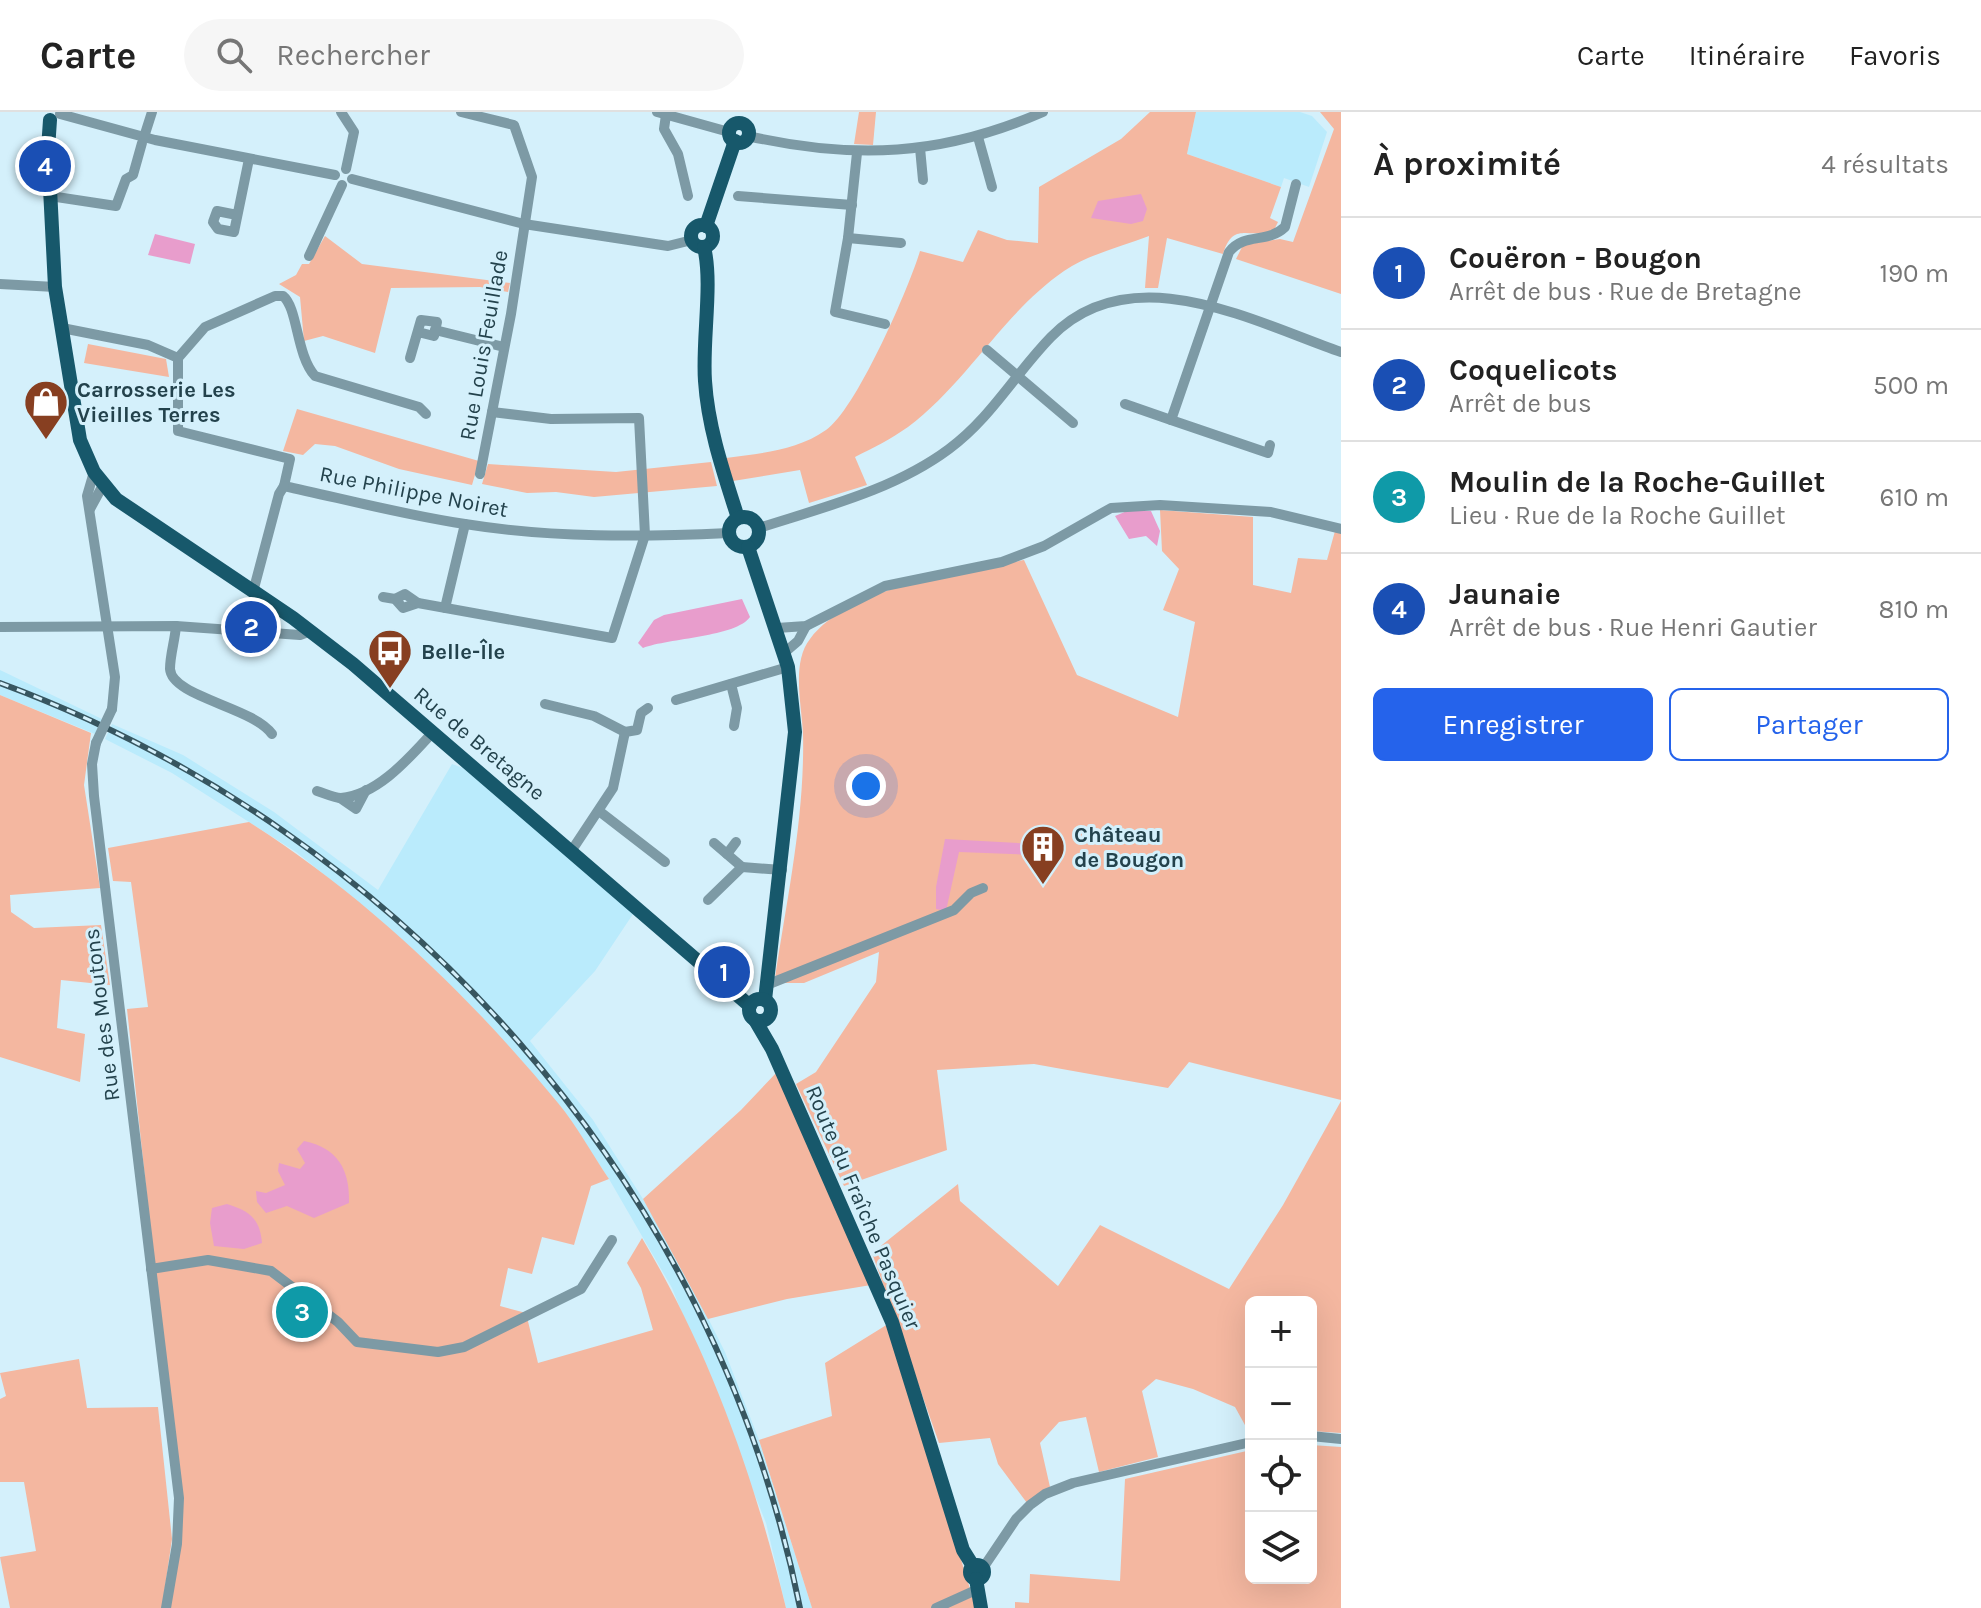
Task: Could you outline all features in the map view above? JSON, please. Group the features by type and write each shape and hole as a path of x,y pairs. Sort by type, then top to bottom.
{"main road":[{"path":"53,115 50,196 55,287 80,440 98,479"},
{"path":"738,518 722,471 705,384 703,327 707,268 698,243 712,237 706,226 741,129"},
{"name":"Rue de Bretagne","path":"98,479 135,514 311,631 572,850 758,1015"},
{"path":"738,518 751,518 759,528 759,537 748,547 736,545 729,533 731,524 738,518"},
{"path":"748,547 786,660 795,732 769,984 765,1000 754,1001 758,1015"},
{"name":"Route du Fraîche Pasquier","path":"758,1015 885,1303 963,1550 977,1576 981,1608"}],"street":[{"path":"50,196 116,206 126,179 133,175 152,112"},
{"path":"309,256 344,177 354,132 341,112"},
{"name":"Rue Louis Feuillade","path":"461,112 514,125 532,177 480,474"},
{"path":"688,196 678,154 664,129 661,114 741,129 803,149 857,153 920,148 978,137 1043,112"},
{"path":"53,115 143,140 344,177 524,224 668,246 698,243"},
{"path":"978,137 992,187"},
{"path":"920,148 923,180"},
{"path":"857,153 848,238 833,302 835,312 885,324"},
{"path":"237,215 249,159"},
{"path":"1171,420 1229,252 1239,241 1269,237 1285,227 1296,184"},
{"path":"738,196 852,205"},
{"path":"848,238 901,243"},
{"path":"0,284 55,287"},
{"path":"62,328 148,345 178,358 205,327 280,295 289,301 295,335 315,376 419,407 426,414"},
{"path":"759,528 906,476 947,450 978,425 1067,323 1105,305 1160,296 1210,308 1341,352"},
{"path":"410,358 421,320 437,322 435,330 504,347"},
{"path":"987,350 1073,423"},
{"name":"Rue Philippe Noiret","path":"178,358 178,431 290,459 253,592"},
{"path":"1125,404 1268,453 1270,445"},
{"path":"383,597 395,599 403,608 418,603 612,638 645,535 639,418 551,419 492,412"},
{"path":"98,479 88,484 107,626"},
{"name":"Rue Philippe Noiret","path":"284,486 465,524 582,535 729,533"},
{"path":"777,628 806,626 885,586 1002,562 1027,553 1111,508 1160,505 1271,512 1341,529"},
{"path":"445,608 465,524"},
{"name":"Rue des Moutons","path":"107,626 115,677 112,709 96,743 92,764 151,1283 179,1498 177,1544 166,1608"},
{"path":"176,626 170,670 173,678 183,688 263,721 272,734"},
{"path":"0,627 176,626 300,635 311,631"},
{"path":"676,700 731,684 786,660 806,626"},
{"path":"731,684 737,708 734,726"},
{"path":"545,704 594,716 625,732 637,730 641,713 648,708"},
{"path":"317,791 340,798 366,790 388,777 433,732"},
{"path":"572,850 617,780 625,732"},
{"path":"599,811 665,862"},
{"path":"727,854 736,842"},
{"path":"714,843 742,867 782,870"},
{"path":"708,900 742,867"},
{"path":"769,984 893,931 954,910 971,893 983,888"},
{"path":"151,1269 208,1260 271,1271 338,1322 357,1342 438,1352 464,1347 581,1289 612,1240"},
{"path":"1317,1437 1341,1439"},
{"path":"936,1608 977,1576 1016,1519 1045,1494 1073,1483 1245,1443"}],"shaded area":[{"path":"859,112 876,112 873,145 854,144"},
{"path":"1150,112 1196,112 1187,154 1281,187 1270,218 1278,222 1274,230 1237,234 1227,244 1223,254 1167,238 1158,288 1145,288 1149,236 1094,255 1064,271 1022,307 929,409 902,431 855,457 867,485 809,503 800,470 733,481 726,458 803,443 826,430 838,418 880,347 920,251 963,262 978,230 1007,240 1038,243 1039,187 1121,139"},
{"path":"1196,112 1300,112 1312,116 1327,132 1309,187 1284,178 1281,187 1187,154"},
{"path":"1320,112 1341,112 1341,294 1236,259 1243,245 1280,239 1293,242 1334,129"},
{"path":"1141,194 1147,209 1143,221 1131,224 1091,218 1098,201"},
{"path":"155,234 195,244 190,264 148,255"},
{"path":"325,236 362,264 510,283 508,292 480,287 391,288 375,353 323,336 304,341 300,297 279,284 296,275 302,264 309,264"},
{"path":"88,344 166,359 169,377 84,363"},
{"path":"297,409 479,461 472,485 399,469 335,446 315,444 303,455 283,451"},
{"path":"711,462 717,486 594,497 556,492 527,493 482,484 488,464 616,472"},
{"path":"1160,510 1253,517 1253,585 1291,593 1298,558 1327,560 1335,531 1341,533 1341,1100 1189,1062 1168,1088 1034,1064 937,1070 947,1150 844,1186 796,1084 816,1072 876,982 879,952 804,983 782,983 775,978 801,795 803,734 799,672 804,649 829,620 852,605 879,594 909,584 1024,560 1077,675 1178,717 1195,622 1163,610 1179,569 1162,551"},
{"path":"1127,511 1151,511 1160,531 1157,546 1146,536 1129,539 1115,516"},
{"path":"742,599 750,617 731,629 643,648 638,643 654,620 664,615"},
{"path":"0,670 102,719 95,734 0,695"},
{"path":"0,695 91,733 84,785 100,888 10,895 11,912 34,928 101,925 110,985 61,980 57,1028 85,1034 80,1082 0,1057"},
{"path":"112,724 183,755 274,812 378,890 452,764 463,768 635,911 595,971 530,1041 593,1120 643,1199 672,1246 725,1352 759,1440 812,1608 786,1608 766,1523 672,1288 609,1179 559,1105 363,906 296,852 172,773 105,739"},
{"path":"249,822 334,882 414,950 525,1063 572,1121 609,1179 591,1186 574,1245 542,1237 532,1274 508,1268 500,1306 526,1313 538,1363 653,1330 641,1288 627,1263 642,1238 689,1326 728,1417 760,1512 786,1608 166,1608 179,1498 127,1009 148,1007 131,882 113,881 108,848"},
{"path":"945,839 1036,844 1036,855 959,852 946,911 936,909 936,887"},
{"path":"777,1072 871,1285 787,1299 708,1319 643,1199 741,1110"},
{"path":"1341,1101 1341,1433 1317,1431 1317,1296 1245,1296 1245,1425 1235,1407 1193,1389 1156,1379 1142,1391 1158,1457 1099,1472 1086,1417 1059,1422 1040,1443 1050,1487 1027,1503 998,1464 990,1438 939,1443 872,1253 958,1184 960,1201 1058,1286 1100,1225 1229,1289 1283,1205"},
{"path":"304,1141 326,1149 340,1162 347,1180 349,1203 314,1218 287,1206 266,1213 257,1202 256,1191 266,1193 285,1185 278,1171 279,1163 300,1169 305,1163 297,1149"},
{"path":"227,1204 252,1217 259,1228 262,1243 244,1249 214,1246 210,1223 212,1208"},
{"path":"888,1324 976,1608 812,1608 759,1440 832,1416 825,1363"},
{"path":"79,1359 87,1408 158,1407 172,1539 162,1608 10,1608 0,1557 36,1551 24,1482 0,1482 0,1399 6,1396 0,1373"},
{"path":"1317,1445 1341,1447 1341,1608 1015,1608 1015,1602 1029,1603 1030,1574 1120,1581 1125,1479 1245,1451 1245,1584 1317,1584"}],"railway":[{"path":"0,683 146,748 283,831 408,929 519,1043 616,1169 696,1306 758,1453 800,1608"}],"place":[{"name":"Jaunaie","path":"45,166"},
{"name":"Carrosserie Les Vieilles Terres","path":"46,441"},
{"name":"Coquelicots","path":"251,627"},
{"name":"Belle-Île","path":"390,690"},
{"name":"Château de Bougon","path":"1043,886"},
{"name":"Couëron - Bougon","path":"724,972"},
{"name":"Moulin de la Roche-Guillet","path":"302,1312"}]}
